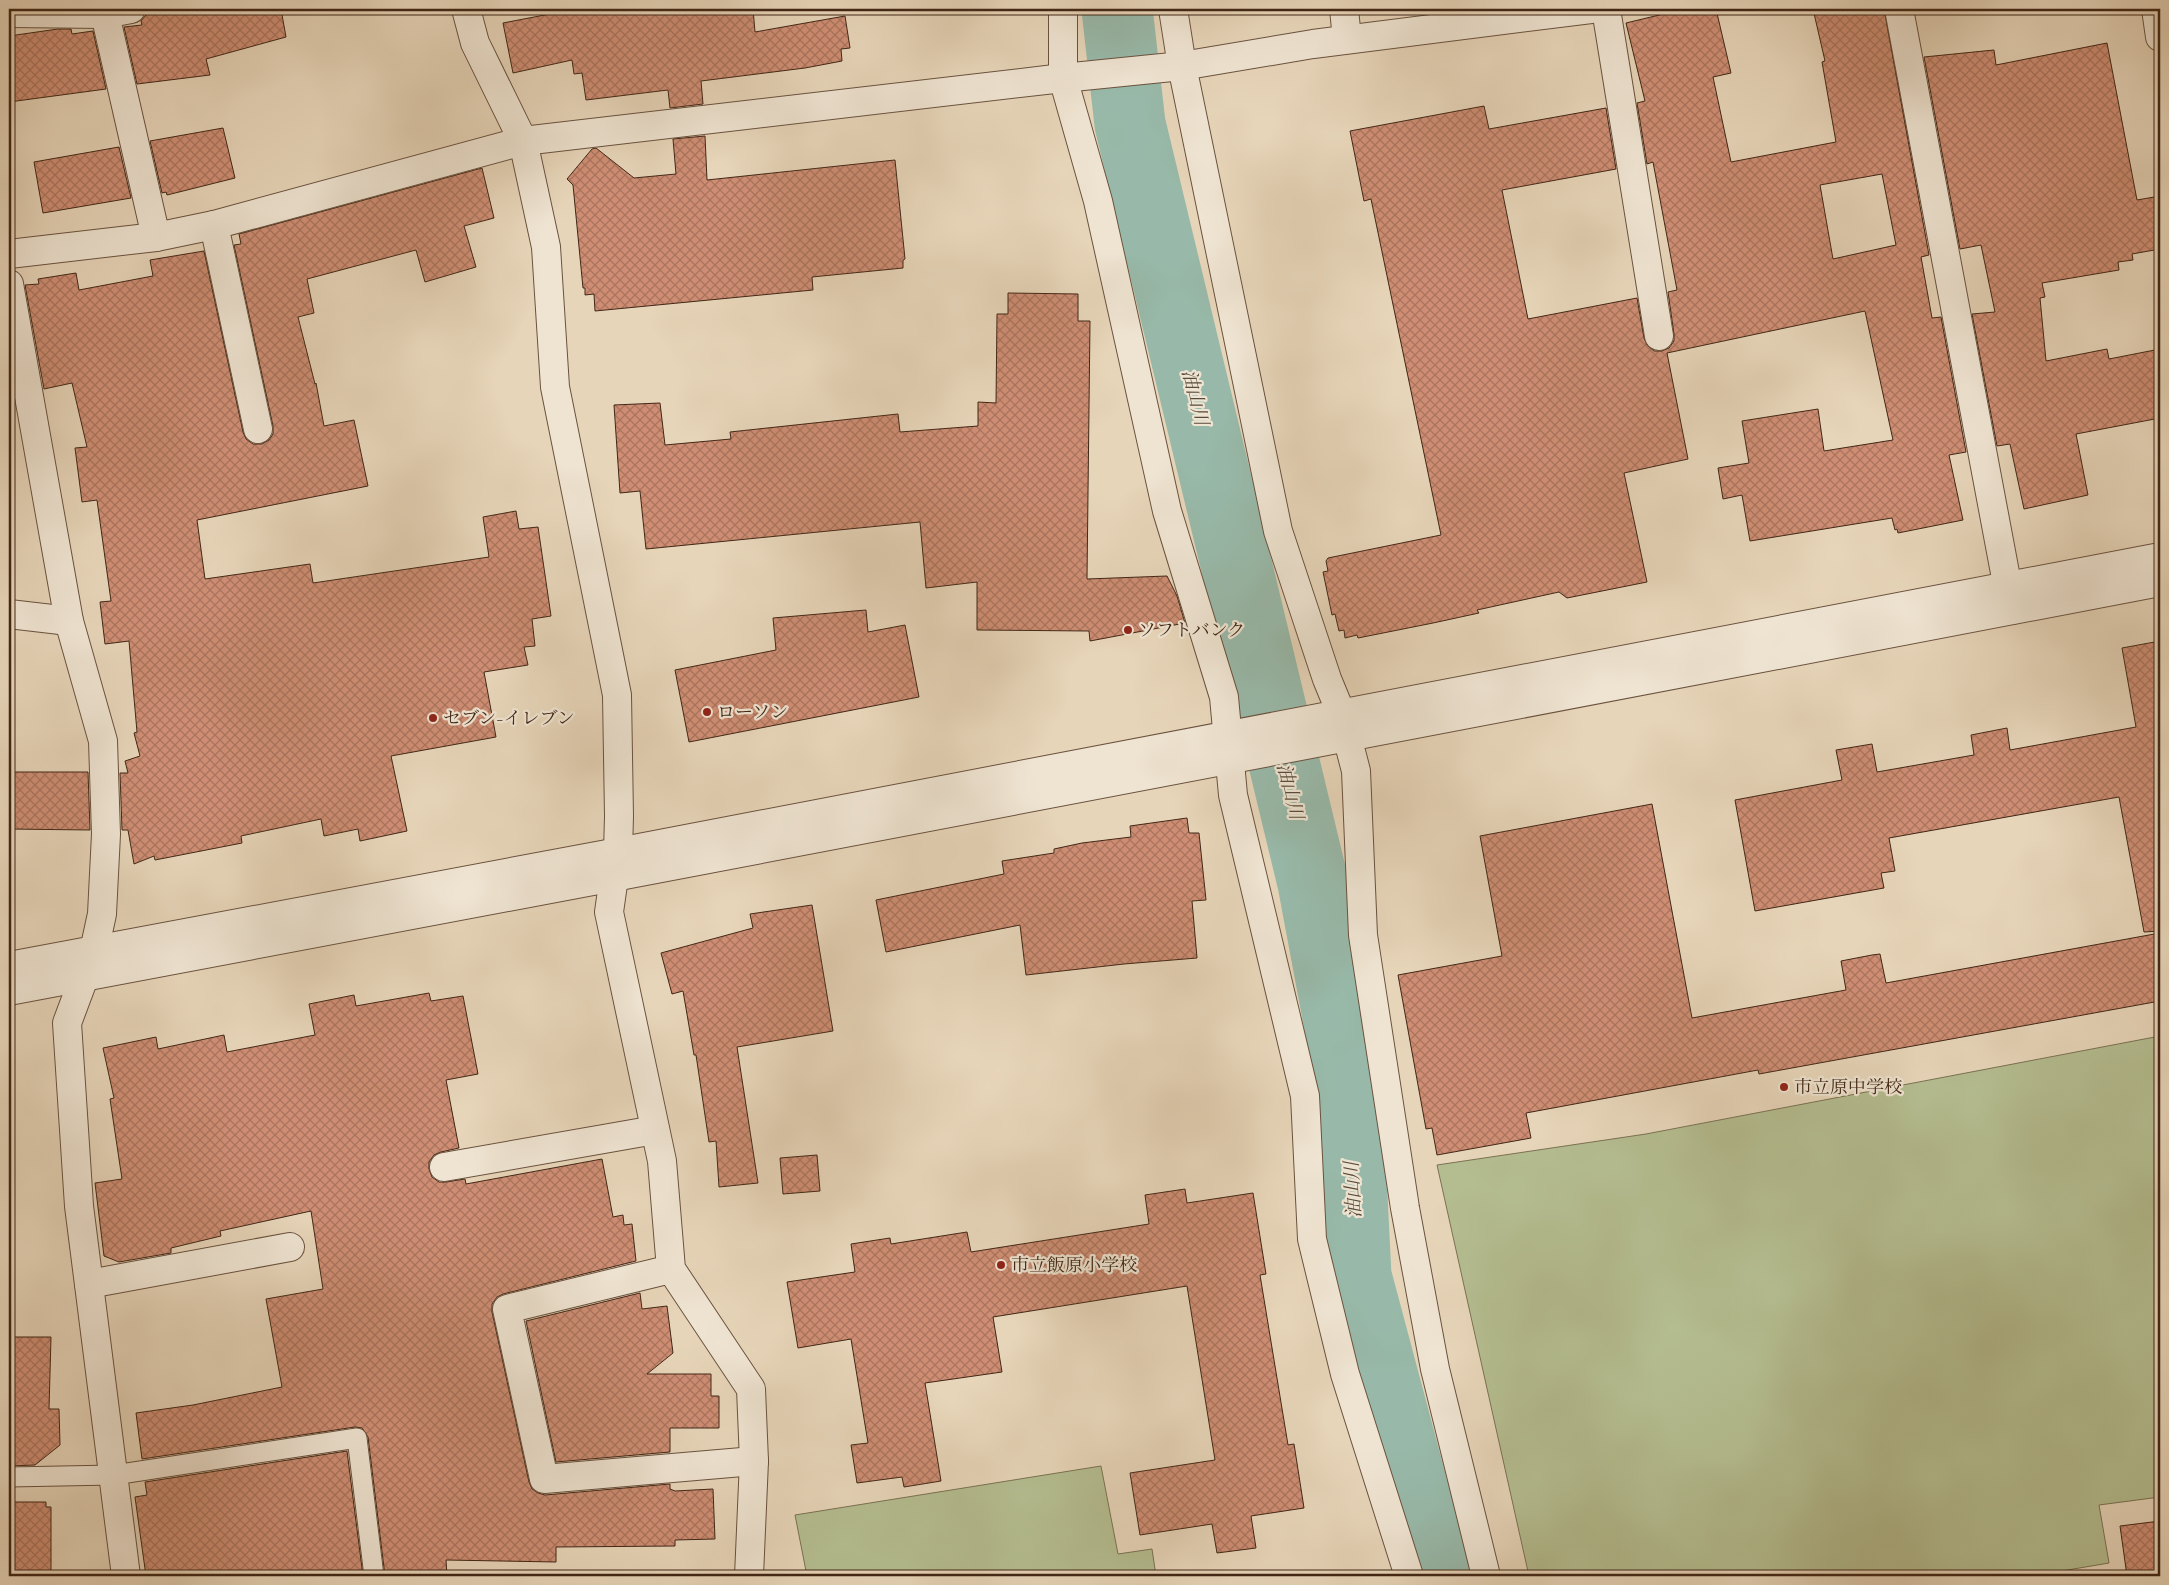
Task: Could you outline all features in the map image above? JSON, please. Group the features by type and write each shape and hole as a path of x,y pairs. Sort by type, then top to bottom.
{"street":[{"path":"9,13 105,14 131,9"},
{"path":"466,9 475,43 523,141 546,247 555,387 616,695 616,865 609,912 662,1161 671,1269 751,1389 754,1461 749,1576"},
{"path":"1063,9 1063,78 1098,201 1167,511 1238,745 1233,795 1305,1096 1312,1239 1345,1374 1409,1576"},
{"path":"1173,9 1182,66 1278,531 1327,679 1334,727 1356,771 1364,935 1405,1208 1435,1369 1486,1576"},
{"path":"1344,9 1347,39"},
{"path":"9,254 156,237 214,225 523,141 1063,78 1182,66 1347,39 1591,9"},
{"path":"1606,9 1659,336"},
{"path":"1899,9 2010,599"},
{"path":"2156,9 2160,37"},
{"path":"105,14 156,237"},
{"path":"214,225 258,429"},
{"path":"9,284 68,621 103,741 106,834 102,914 94,951 82,978 68,1023 78,1206 126,1576"},
{"path":"2010,599 2160,557"},
{"path":"9,991 82,978 616,865 1238,745 2010,599 2160,582"},
{"path":"9,614 68,621"},
{"path":"9,966 616,865"},
{"path":"444,1167 656,1130"},
{"path":"89,1284 290,1247"},
{"path":"671,1269 506,1309 544,1479 754,1461"}],"lane":[{"path":"9,1477 114,1475 357,1438 374,1576"}],"green space":[{"path":"2160,1036 2160,1497 2099,1505 2109,1563 2032,1576 1751,1576 1750,1573 1731,1576 1529,1576 1437,1165 1646,1134"},
{"path":"1101,1466 1118,1554 1152,1549 1156,1576 807,1576 795,1515"}],"building":[{"path":"146,9 281,9 286,37 206,59 210,75 137,84 124,27 142,25 141,21 146,15"},
{"path":"576,9 753,9 755,32 845,16 850,48 841,49 842,61 805,68 701,81 703,104 670,108 668,90 586,100 582,73 574,74 572,60 513,73 503,23"},
{"path":"1684,9 1716,9 1731,73 1713,77 1731,162 1836,142 1822,62 1825,61 1813,9 1884,9 1929,255 1921,257 1932,318 1941,317 1966,452 1949,455 1963,520 1898,533 1897,529 1895,530 1892,518 1750,541 1742,495 1723,499 1718,468 1749,463 1742,421 1818,409 1824,451 1893,440 1865,311 1667,353 1688,459 1624,473 1647,582 1567,598 1559,592 1477,610 1479,613 1433,623 1358,638 1357,635 1345,638 1344,630 1339,631 1335,614 1332,615 1323,572 1328,571 1326,561 1328,558 1441,535 1371,199 1364,201 1350,131 1484,106 1489,129 1606,108 1616,169 1502,190 1528,319 1637,298 1647,345 1654,351 1662,351 1669,348 1674,341 1668,292 1677,290 1653,162 1647,164 1637,103 1645,101 1626,23","holes":["1882,174 1896,245 1833,259 1820,185"]},
{"path":"71,29 72,34 93,31 106,89 9,102 9,36"},
{"path":"2107,43 2137,200 2160,196 2160,249 2132,254 2133,260 2118,262 2119,270 2042,283 2045,297 2040,298 2046,361 2107,349 2109,359 2160,349 2160,418 2076,434 2088,495 2024,509 2010,444 1997,446 1972,314 1995,312 1981,245 1960,249 1924,57 1994,50 1996,65"},
{"path":"223,128 235,178 167,195 166,192 162,193 150,141"},
{"path":"705,136 707,180 895,160 905,259 903,260 903,268 812,277 813,290 595,311 594,294 585,295 585,288 583,288 573,185 567,179 592,149 596,148 634,178 676,174 673,139"},
{"path":"119,147 131,198 43,213 34,162"},
{"path":"482,168 494,218 464,226 476,267 425,282 416,250 307,279 314,313 298,317 316,383 324,426 354,420 368,486 197,520 205,579 310,564 313,583 489,557 483,517 516,511 519,529 538,527 551,616 532,619 535,646 524,647 528,665 484,672 496,737 391,756 407,831 360,841 358,829 324,836 321,819 241,836 242,843 155,860 154,856 134,864 128,830 122,830 120,773 128,773 125,761 140,756 134,733 137,732 129,641 105,644 100,602 111,601 97,500 82,502 75,448 87,447 72,383 44,389 25,285 39,284 38,279 76,273 79,290 153,276 150,260 204,251 243,432 246,439 253,444 262,444 269,440 273,434 273,426 234,245 241,244 239,234"},
{"path":"1008,293 1078,294 1078,321 1090,321 1087,579 1167,576 1177,596 1185,623 1090,641 1089,631 977,630 977,582 926,588 920,522 646,549 640,491 620,493 614,405 660,403 665,445 731,439 730,432 898,414 900,432 978,426 978,402 996,403 997,314 1008,314"},
{"path":"9,372 13,396 9,397"},
{"path":"866,610 868,632 905,625 919,697 689,742 675,670 776,650 773,618"},
{"path":"2160,641 2160,931 2144,932 2119,797 1889,838 1895,871 1881,873 1884,888 1755,911 1735,800 1842,780 1836,750 1872,744 1877,772 1974,755 1971,735 2007,728 2010,750 2136,727 2122,648"},
{"path":"9,772 88,772 90,830 9,829"},
{"path":"1652,804 1692,1018 1846,990 1841,961 1872,955 1880,954 1886,983 2160,933 2160,1001 1759,1074 1758,1070 1526,1113 1531,1138 1437,1155 1432,1128 1426,1129 1398,975 1502,956 1480,836"},
{"path":"1187,818 1189,833 1199,833 1206,900 1192,901 1197,958 1026,975 1020,925 886,952 876,900 1004,874 1002,861 1054,853 1054,849 1082,843 1131,837 1130,826"},
{"path":"812,905 833,1031 737,1047 758,1183 719,1187 716,1141 709,1142 696,1055 694,1055 683,991 672,994 661,953 753,928 750,914"},
{"path":"429,993 431,1001 463,996 478,1074 446,1080 459,1148 434,1155 429,1162 432,1177 439,1182 465,1179 466,1184 602,1159 613,1217 623,1215 624,1225 632,1224 636,1261 503,1294 497,1297 492,1304 492,1312 532,1489 545,1495 670,1484 670,1489 675,1491 713,1489 715,1539 675,1540 675,1546 556,1547 556,1562 446,1560 447,1576 385,1576 368,1437 362,1428 355,1427 142,1459 136,1413 193,1405 282,1387 266,1299 323,1289 311,1211 220,1231 221,1236 171,1248 171,1253 119,1262 104,1256 95,1183 122,1179 110,1099 114,1098 103,1048 156,1037 158,1049 224,1035 227,1052 315,1035 309,1004 354,995 356,1006"},
{"path":"817,1155 820,1191 783,1194 780,1158"},
{"path":"1185,1189 1187,1203 1253,1193 1266,1274 1260,1275 1288,1445 1294,1444 1304,1508 1251,1516 1256,1548 1217,1553 1212,1524 1140,1535 1130,1473 1215,1460 1187,1286 993,1317 1002,1372 925,1383 941,1481 904,1487 902,1477 857,1483 851,1445 868,1443 851,1339 798,1348 787,1282 855,1272 851,1244 890,1238 891,1244 967,1232 971,1252 1149,1224 1145,1195"},
{"path":"640,1293 642,1309 667,1306 673,1353 647,1374 711,1374 711,1396 719,1396 719,1428 670,1428 670,1452 556,1462 526,1321"},
{"path":"9,1337 51,1337 49,1409 59,1409 60,1445 35,1465 9,1466"},
{"path":"347,1451 363,1576 146,1576 135,1497 147,1495 145,1482"},
{"path":"9,1502 46,1502 46,1507 51,1507 51,1576 9,1576"},
{"path":"2160,1521 2160,1576 2127,1576 2120,1526"}],"waterway":[{"name":"油山川","path":"1117,9 1130,124 1313,883 1345,1054 1356,1276 1436,1576"}],"place":[{"name":"ソフトバンク","path":"1128,630"},
{"name":"ローソン","path":"707,712"},
{"name":"セブン-イレブン","path":"433,718"},
{"name":"市立原中学校","path":"1784,1087"},
{"name":"市立飯原小学校","path":"1001,1265"}]}
